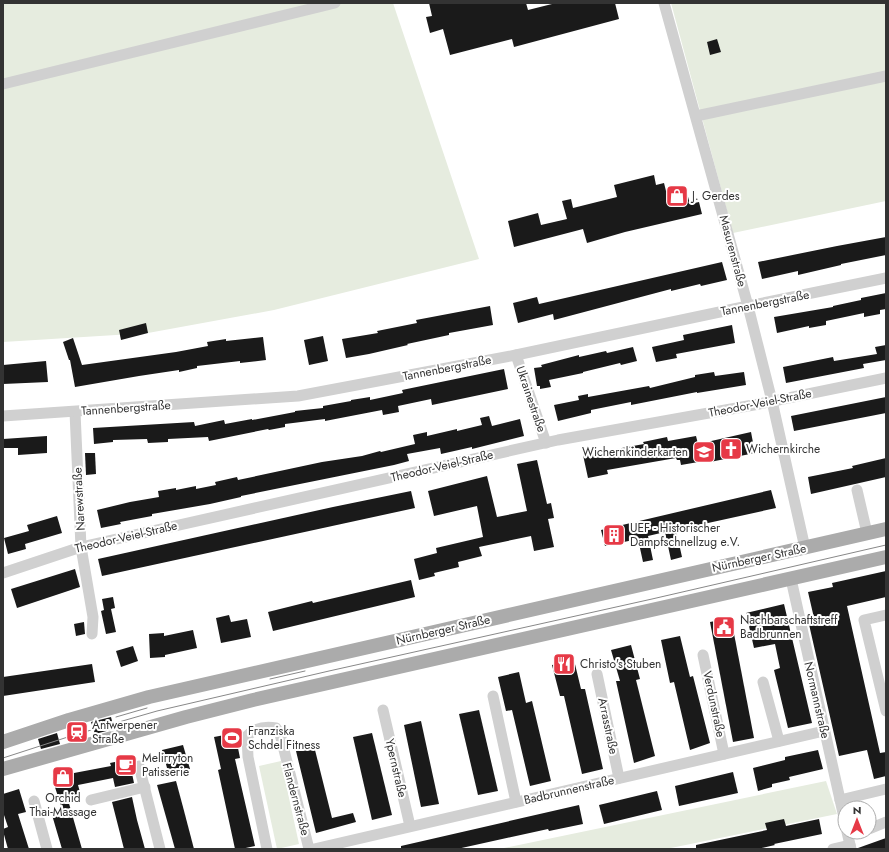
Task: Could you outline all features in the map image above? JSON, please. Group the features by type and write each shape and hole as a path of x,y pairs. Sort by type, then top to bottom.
{"main road":[{"name":"Nürnberger Straße","path":"3,742 69,720 149,697 886,529"},
{"path":"3,769 186,717 253,700 886,557"}],"street":[{"path":"3,84 336,3"},
{"name":"Masurenstraße","path":"664,3 748,306 772,401 805,548"},
{"path":"696,116 886,76"},
{"name":"Tannenbergstraße","path":"3,416 298,396 516,355 886,278"},
{"name":"Ukrainestraße","path":"516,355 546,443"},
{"name":"Theodor-Veiel-Straße","path":"3,573 81,547 546,443 886,378"},
{"name":"Narewstraße","path":"75,412 81,547 93,618 92,634"},
{"path":"857,490 867,533"},
{"name":"Normannstraße","path":"790,579 840,800"},
{"path":"886,615 864,620 886,711"},
{"name":"Verdunstraße","path":"703,655 724,754"},
{"name":"Arrasstraße","path":"597,674 619,778"},
{"path":"763,682 779,741"},
{"path":"493,696 516,802"},
{"name":"Ypernstraße","path":"382,710 410,826"},
{"name":"Flandernstraße","path":"268,849 248,757 247,736 258,728 269,727 276,728 280,734 309,849"},
{"name":"Badbrunnenstraße","path":"314,849 824,731"},
{"path":"140,766 160,849"},
{"path":"91,800 145,787"},
{"path":"840,800 886,789"},
{"path":"34,801 47,849"},
{"path":"834,849 851,847"}],"shaded area":[{"path":"3,3 393,3 479,259 274,310 148,333 3,342"},
{"path":"671,3 886,3 886,201 733,233"},
{"path":"281,761 299,844 277,849 259,766"},
{"path":"826,781 837,814 666,849 499,849"}],"building":[{"path":"429,3 526,3 528,10 556,3 615,3 619,19 514,47 512,39 450,55 443,29 430,33 426,17 432,16"},
{"path":"717,39 721,52 710,55 707,42"},
{"path":"654,175 656,185 664,183 666,191 685,186 690,204 699,202 702,214 625,232 587,243 583,229 514,247 508,221 538,213 541,225 567,219 562,201 571,199 573,208 617,197 614,185"},
{"path":"886,237 886,255 798,275 798,271 762,279 758,262"},
{"path":"722,262 727,280 701,286 700,284 671,291 671,289 554,320 553,314 518,323 513,303 537,297 539,304"},
{"path":"886,293 886,309 880,310 880,314 864,317 864,313 826,321 826,325 809,328 809,326 777,333 774,317 833,307 861,300 861,298"},
{"path":"490,306 493,325 449,333 449,335 407,344 408,345 346,358 342,339 378,333 377,331 417,323 416,320"},
{"path":"146,323 148,333 121,340 119,330"},
{"path":"732,325 735,343 676,354 677,358 656,362 652,347 684,340 683,335"},
{"path":"323,336 328,361 309,365 304,340"},
{"path":"263,337 266,360 240,363 240,361 197,366 197,368 179,372 179,370 75,387 70,360 63,342 73,338 82,365 176,352 208,346 207,342 226,339 226,341"},
{"path":"886,345 886,360 863,364 864,368 786,383 783,367 833,357 834,361 877,354 875,347"},
{"path":"633,347 637,361 621,365 620,363 549,380 551,387 540,389 540,386 537,386 534,368 542,367 541,365 579,355 579,357 606,351 607,353"},
{"path":"46,361 48,382 3,384 3,365"},
{"path":"504,369 508,389 432,405 431,399 398,406 399,412 383,415 382,410 325,421 325,419 285,424 285,427 209,441 208,437 168,439 168,442 148,443 147,439 113,440 113,442 94,444 93,428 194,422 195,426 224,420 225,424 295,411 323,408 323,406 351,400 370,397 370,400 403,393 402,390"},
{"path":"714,372 715,376 744,372 746,385 697,392 631,405 631,402 591,410 591,413 558,421 554,405 579,400 578,396 588,394 588,397 649,386 650,388 695,377 695,375"},
{"path":"886,397 886,413 794,431 791,416"},
{"path":"489,416 492,426 520,419 524,436 472,449 472,447 441,454 440,448 407,454 409,461 394,465 241,496 210,504 152,514 152,516 120,522 121,524 101,528 97,510 159,497 158,491 176,488 176,490 196,486 196,489 216,485 215,482 237,477 238,480 322,462 381,452 415,444 413,435 427,432 427,436 482,425 480,418"},
{"path":"751,432 755,453 710,462 710,460 681,465 680,460 677,460 676,458 607,470 608,474 588,478 583,455 644,444 643,442 667,437 668,441 696,436 698,444"},
{"path":"47,436 47,453 18,455 18,448 3,448 3,439"},
{"path":"85,453 95,453 96,474 86,475"},
{"path":"886,458 886,477 811,494 808,477 853,468 852,466"},
{"path":"537,460 547,504 551,503 554,518 548,519 554,547 534,551 531,536 479,547 482,556 458,562 459,567 434,573 435,576 419,580 414,559 437,553 436,548 483,537 477,506 434,516 428,491 487,476 497,517 527,511 517,464"},
{"path":"771,490 776,508 676,530 682,557 671,560 665,532 648,536 653,560 643,562 638,539 605,546 601,530"},
{"path":"411,491 415,508 102,576 98,559"},
{"path":"57,516 62,533 25,544 26,549 8,554 4,538 29,531 27,525"},
{"path":"75,569 80,587 17,608 11,589"},
{"path":"886,571 886,597 847,606 880,753 886,752 886,776 874,779 867,750 839,756 808,620 814,618 808,592 833,587 832,583"},
{"path":"411,580 415,597 273,631 268,612"},
{"path":"113,597 115,608 111,609 116,632 106,634 101,611 104,610 102,599"},
{"path":"784,604 812,723 788,728 774,670 780,668 775,644 754,648 746,613"},
{"path":"229,615 231,622 247,619 251,637 221,643 216,618"},
{"path":"731,618 754,738 733,742 710,622"},
{"path":"84,622 85,634 76,636 74,624"},
{"path":"193,630 197,648 165,655 165,657 150,658 149,634 164,633 164,636"},
{"path":"680,636 690,677 693,676 710,743 690,750 674,682 670,683 661,640"},
{"path":"631,645 640,679 636,680 655,756 634,763 616,681 620,681 611,650"},
{"path":"133,646 138,661 121,667 116,651"},
{"path":"574,660 581,689 585,689 603,769 582,774 564,696 560,696 552,665"},
{"path":"92,664 95,682 3,696 3,677"},
{"path":"519,672 526,703 532,701 551,781 530,786 512,710 506,711 498,677"},
{"path":"479,710 498,791 478,795 459,714"},
{"path":"111,717 114,729 95,734 91,722"},
{"path":"421,721 439,804 421,807 404,725"},
{"path":"57,733 60,744 41,749 38,739"},
{"path":"235,733 240,758 235,759 255,846 241,849 235,849 218,770 221,769 214,737"},
{"path":"372,733 392,815 372,820 353,737"},
{"path":"183,745 190,769 169,775 162,750"},
{"path":"314,746 332,818 353,813 356,822 316,833 296,751"},
{"path":"818,750 823,769 789,777 790,780 772,784 772,787 758,791 753,768 785,760 785,757"},
{"path":"129,759 134,783 115,787 113,778 78,785 81,796 68,800 82,849 62,849 52,815 63,812 52,778 73,772 111,766 110,763"},
{"path":"733,772 738,793 679,806 675,786"},
{"path":"176,781 194,849 175,849 157,785"},
{"path":"19,789 26,812 18,814 29,849 8,849 3,831 3,829 8,827 3,812 3,794"},
{"path":"657,791 662,810 604,824 599,805"},
{"path":"132,797 145,849 124,849 112,802"},
{"path":"579,805 583,824 549,831 548,829 457,849 401,849 401,846"},
{"path":"784,819 786,826 819,819 822,834 757,849 696,849 696,845 767,830 765,823"},
{"path":"886,838 886,849 858,849 858,848"}],"tram line":[{"path":"3,758 74,735 157,711 886,545"},
{"path":"270,679 305,671"},
{"path":"116,717 147,708"}],"place":[{"name":"J. Gerdes","path":"677,196"},
{"name":"Wichernkirche","path":"731,449"},
{"name":"Wichernkinderkarten","path":"704,452"},
{"name":"UEF - Historischer Dampfschnellzug e.V.","path":"614,535"},
{"name":"Nachbarschaftstreff Badbrunnen","path":"724,627"},
{"name":"Christo's Stuben","path":"564,664"},
{"name":"Antwerpener Straße","path":"77,732"},
{"name":"Franziska Schdel Fitness","path":"232,738"},
{"name":"Melirryton Patisserie","path":"126,765"},
{"name":"Orchid Thai-Massage","path":"63,777"}]}
